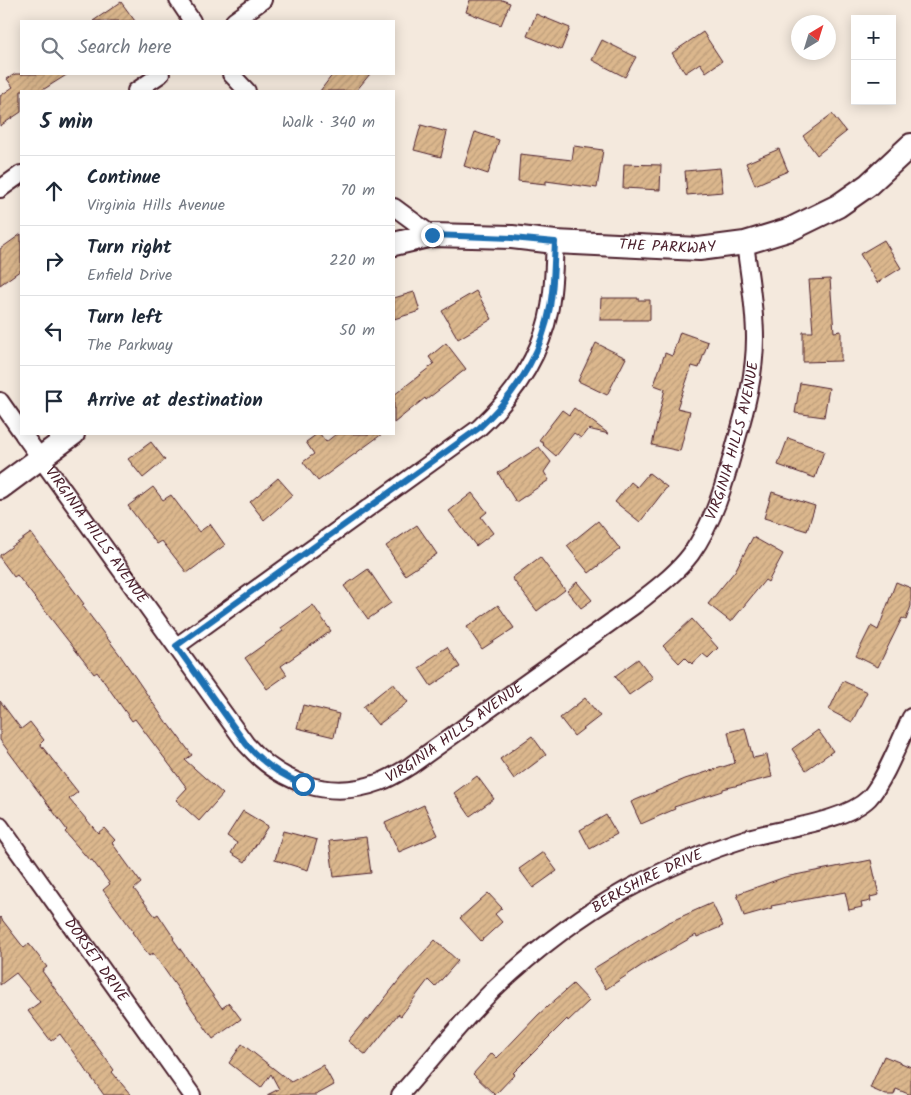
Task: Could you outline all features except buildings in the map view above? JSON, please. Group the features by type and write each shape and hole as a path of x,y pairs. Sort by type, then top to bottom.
{"street":[{"path":"178,0 191,20"},
{"path":"235,20 264,0"},
{"path":"137,90 160,75"},
{"path":"232,75 246,90"},
{"name":"THE PARKWAY","path":"395,244 432,235 699,249 746,244 791,229 838,206 868,185 911,145"},
{"path":"0,189 20,175"},
{"path":"395,208 432,235"},
{"path":"176,646 479,428 499,409 525,375 542,336 552,293 555,242"},
{"name":"VIRGINIA HILLS AVENUE","path":"24,435 246,744 265,764 283,776 327,790 348,790 366,787 381,782 410,766 635,605 666,580 691,554 709,524 723,490 747,403 754,367 755,315 746,244"},
{"name":"VIRGINIA HILLS AVENUE","path":"0,401 20,429"},
{"path":"0,488 72,435"},
{"name":"BERKSHIRE DRIVE","path":"400,1095 494,990 536,952 578,920 626,890 688,861 748,838 830,818 854,808 869,798 877,788 911,717"},
{"name":"DORSET DRIVE","path":"0,826 192,1095"}],"route":[{"path":"303,784 283,776 256,756 176,646 479,428 513,393 525,375 542,336 548,315 552,293 555,242 512,238 432,235"}]}
